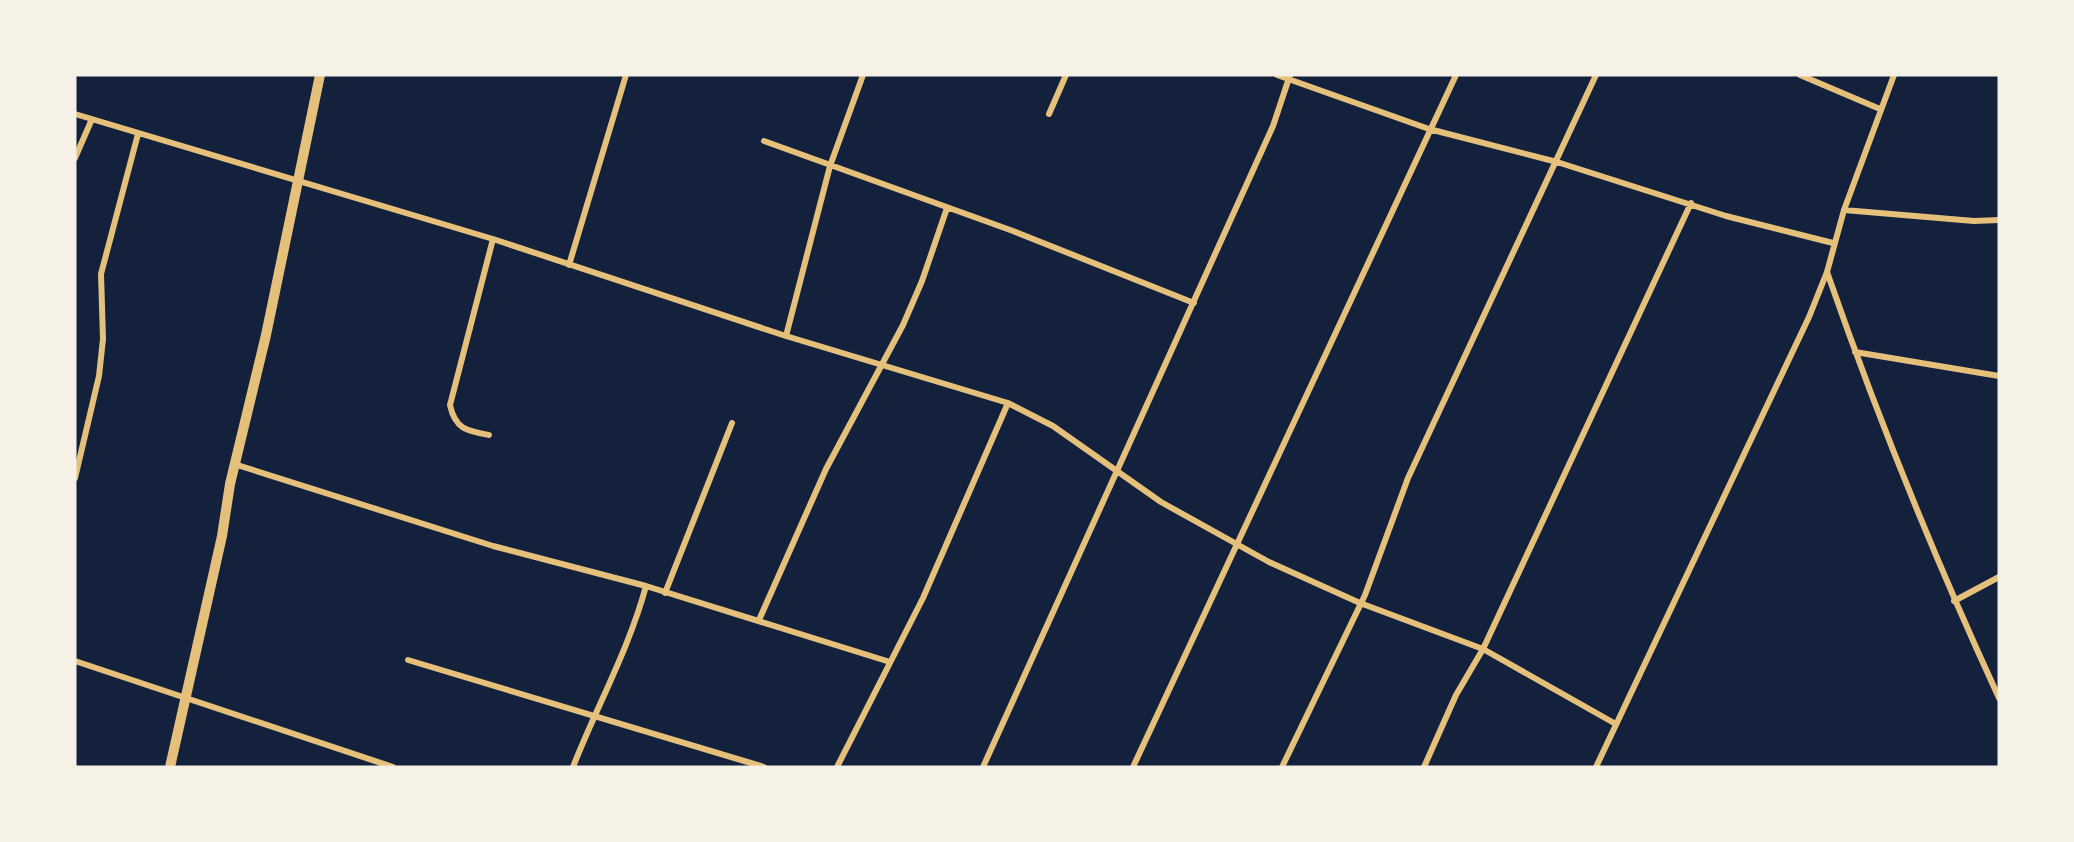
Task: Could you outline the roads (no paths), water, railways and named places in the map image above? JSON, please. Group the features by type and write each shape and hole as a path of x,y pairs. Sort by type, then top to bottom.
{"street":[{"path":"170,767 222,536 234,464 266,335 320,75"},
{"path":"569,265 626,75"},
{"path":"786,336 831,166 863,75"},
{"path":"1049,114 1066,75"},
{"path":"1277,75 1289,77 1429,129 1557,162 1726,216 1833,243"},
{"path":"1133,767 1456,75"},
{"path":"1282,767 1360,603 1408,478 1596,75"},
{"path":"1800,75 1880,109"},
{"path":"1596,767 1614,723 1809,317 1827,272 1833,243 1844,210 1894,75"},
{"path":"983,767 1273,126 1289,77"},
{"path":"75,114 297,182 494,238 786,336 1008,403 1053,426 1153,497 1236,544 1360,603 1483,649 1614,723"},
{"path":"75,158 92,119"},
{"path":"75,478 99,375 103,339 101,274 138,134"},
{"path":"764,141 947,207 1194,303"},
{"path":"1424,767 1456,695 1483,649 1691,203"},
{"path":"759,620 802,520 882,364 893,347 922,281 947,207"},
{"path":"1844,210 1974,221 1999,220"},
{"path":"489,435 461,428 455,422 450,405 494,238"},
{"path":"1827,272 1855,352 1954,601 1999,698"},
{"path":"1855,352 1999,376"},
{"path":"837,767 958,522 1008,403"},
{"path":"665,593 732,423"},
{"path":"234,464 493,546 646,586 890,662"},
{"path":"1954,601 1999,577"},
{"path":"573,767 593,716 626,648 646,586"},
{"path":"408,660 764,767"},
{"path":"75,661 393,767"}]}
